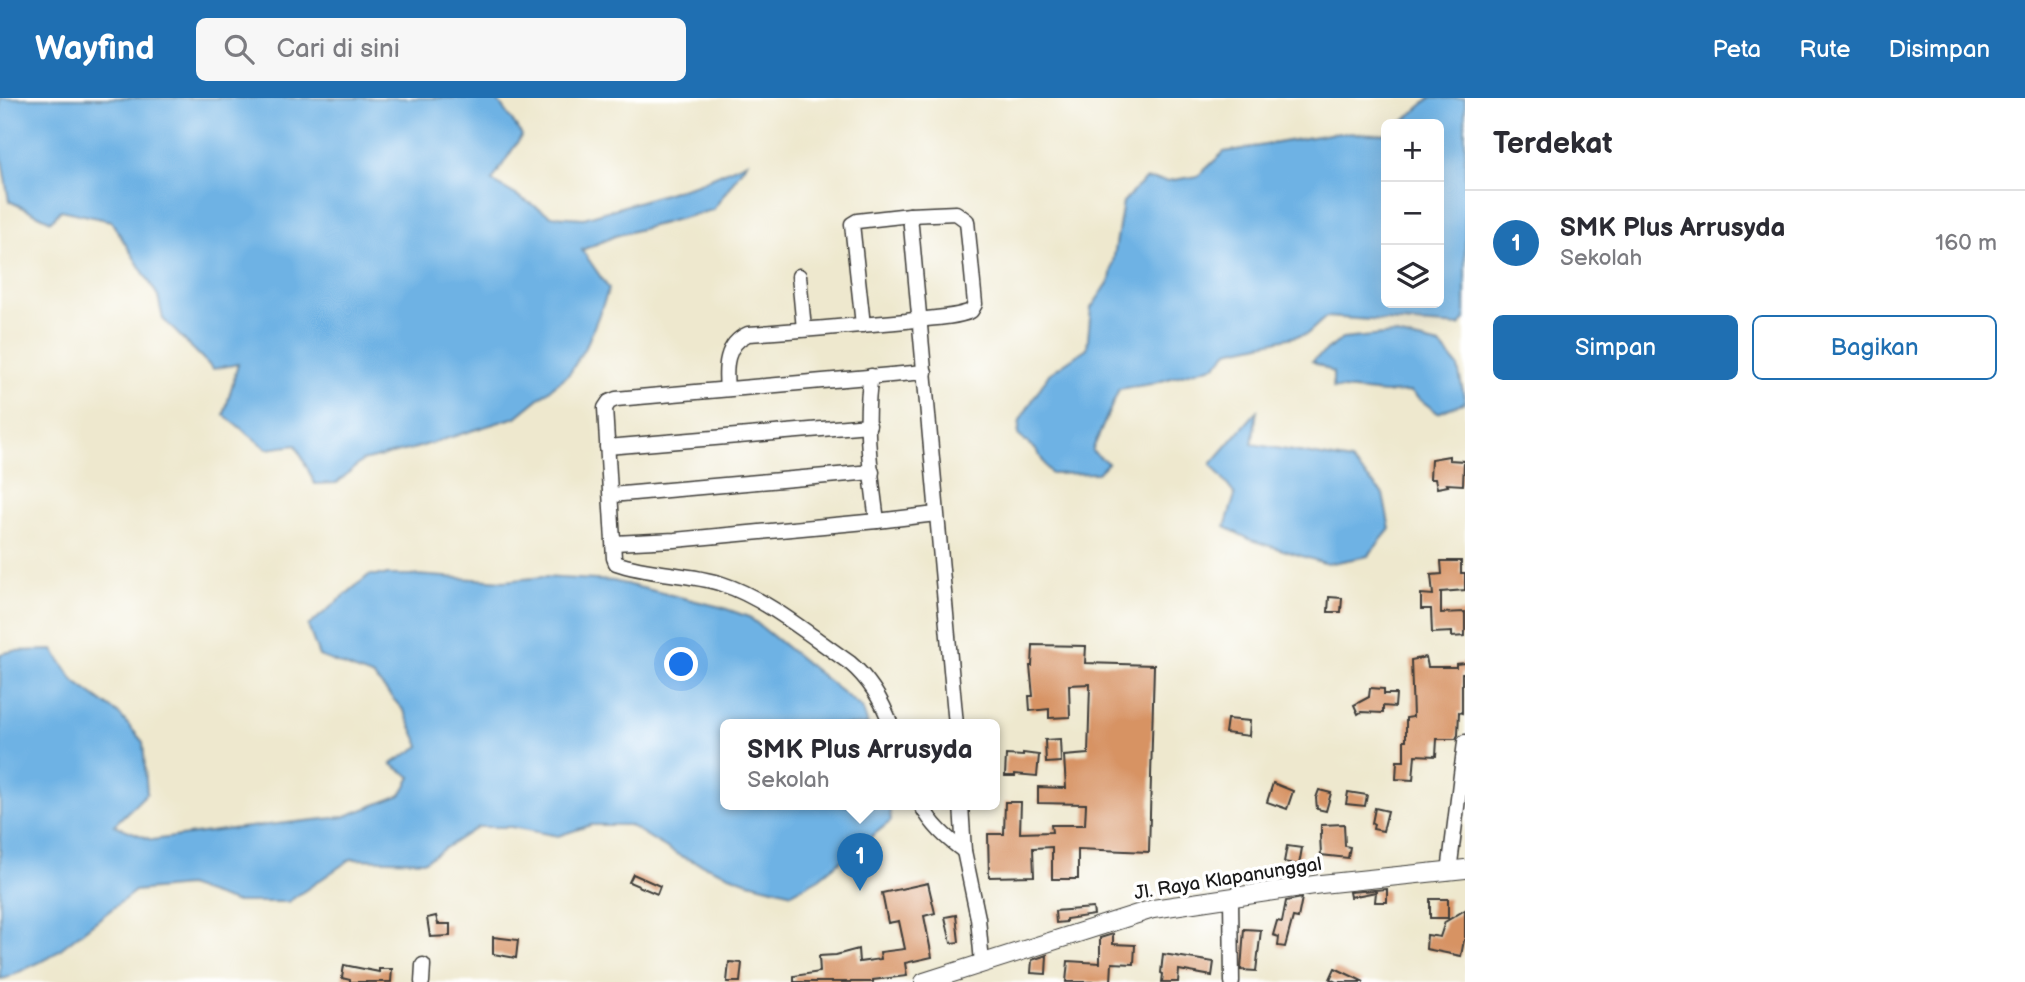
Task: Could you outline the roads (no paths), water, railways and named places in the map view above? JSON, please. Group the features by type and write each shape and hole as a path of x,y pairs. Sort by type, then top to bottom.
{"street":[{"path":"727,389 728,358 738,338 748,334 863,325 971,311 975,304 967,221 956,214 910,215 857,221 852,224 863,325"},
{"path":"910,215 955,719"},
{"path":"799,276 804,329"},
{"path":"888,719 877,693 862,673 775,611 744,593 700,578 619,564 614,558 605,408 609,402 616,399 925,373"},
{"path":"871,376 867,409 877,521"},
{"path":"607,447 869,425"},
{"path":"611,495 872,472"},
{"path":"614,543 675,540 936,514"},
{"path":"1457,871 1465,742"},
{"path":"924,810 946,838 964,851"},
{"path":"961,810 964,851 978,918 982,963"},
{"name":"Jl. Raya Klapanunggal","path":"924,982 964,976 982,963 1153,909 1321,884 1457,871"},
{"path":"1231,897 1232,982"},
{"path":"422,982 423,965"}],"water":[{"path":"0,98 496,98 522,135 492,181 552,216 584,218 697,184 747,162 713,210 615,236 582,250 609,289 588,342 570,373 516,417 416,448 362,461 337,483 315,484 296,445 267,449 224,415 238,364 213,369 163,319 158,296 111,221 61,210 51,221 9,201 0,149"},
{"path":"1430,98 1465,98 1465,319 1460,326 1326,317 1307,334 1228,351 1216,365 1151,384 1119,389 1092,451 1108,463 1098,473 1051,474 1036,450 1018,435 1020,420 1049,374 1087,348 1091,308 1110,280 1123,202 1145,179 1167,181 1198,176 1224,152 1335,133 1381,134 1381,308 1444,308 1444,119 1406,119"},
{"path":"1393,334 1440,345 1458,367 1465,402 1438,413 1410,392 1385,393 1333,388 1333,372 1312,361 1342,339"},
{"path":"1257,411 1252,444 1351,461 1383,494 1390,529 1368,556 1327,564 1251,540 1225,527 1235,495 1211,464"},
{"path":"369,575 504,581 543,577 613,581 721,607 749,617 862,708 866,719 720,719 720,810 890,810 891,821 819,878 792,893 745,881 680,856 629,825 591,825 558,836 511,827 478,827 425,861 351,859 288,902 234,902 187,886 135,891 49,958 0,979 0,654 53,650 75,682 119,714 143,742 147,793 114,825 152,840 343,817 401,795 411,777 391,764 420,746 404,711 374,677 319,656 308,626"}],"place":[{"name":"SMK Plus Arrusyda","path":"860,891"}]}
